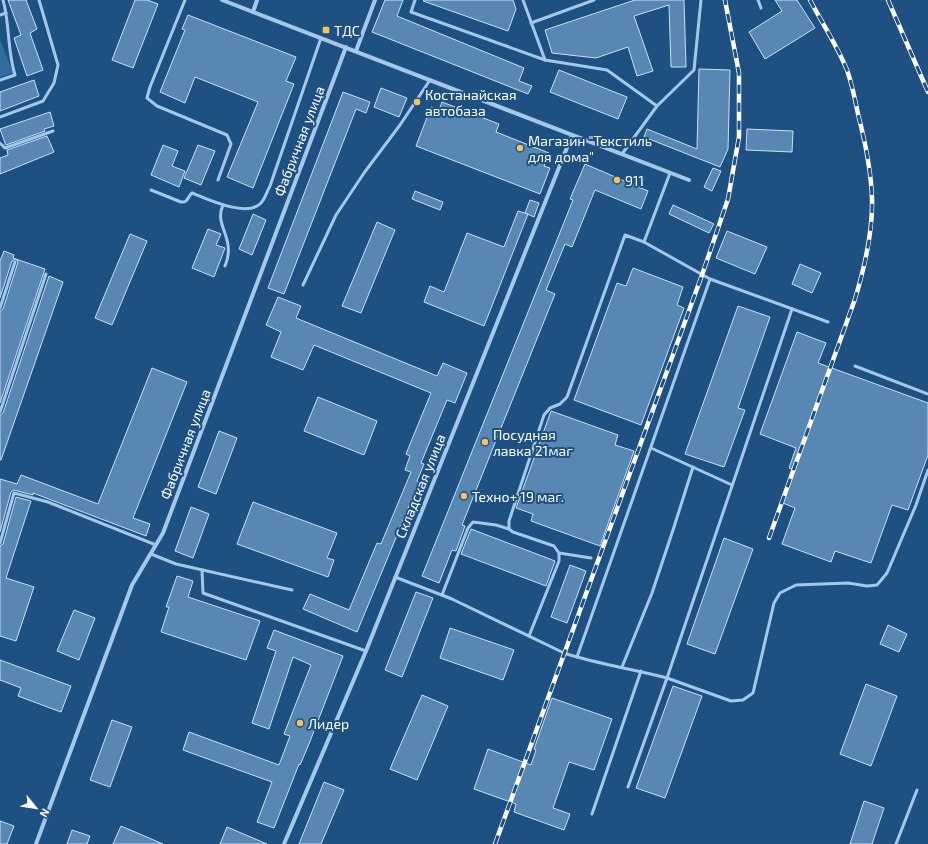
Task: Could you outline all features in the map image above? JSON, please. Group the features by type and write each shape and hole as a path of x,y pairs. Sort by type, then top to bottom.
{"street":[{"path":"222,0 689,180"},
{"path":"253,12 257,0"},
{"path":"356,51 375,0"},
{"name":"Фабричная улица","path":"36,844 132,585 163,533 169,518 346,47"},
{"name":"Складская улица","path":"284,844 366,651 572,135"}],"lane":[{"path":"0,80 16,74 11,62 6,13 3,0"},
{"path":"0,117 43,101 54,83 58,66 39,0"},
{"path":"185,0 147,98 156,106 227,135 231,144 218,180"},
{"path":"415,0 411,12 545,60 607,70 657,106"},
{"path":"523,0 545,60"},
{"path":"531,23 594,0"},
{"path":"622,154 657,106 694,70 701,0"},
{"path":"758,0 761,8"},
{"path":"0,15 6,13"},
{"path":"151,190 184,202 192,193 223,205 250,209 261,204 270,186 321,38"},
{"path":"303,285 336,214 364,173 400,126 430,80"},
{"path":"0,142 5,148 53,131"},
{"path":"644,242 670,173"},
{"path":"223,205 220,216 228,245 228,258 225,266"},
{"path":"509,529 509,521 544,415 550,408 560,404 567,397 625,235 644,242 710,279 828,322"},
{"path":"0,308 16,262"},
{"path":"0,412 46,274"},
{"path":"577,657 710,279"},
{"path":"628,786 667,678 792,309"},
{"path":"855,366 928,394"},
{"path":"651,448 732,485"},
{"path":"622,667 652,593 693,468"},
{"path":"395,577 442,595 564,653 667,678 731,701 742,700 753,693 774,603 780,593 796,585 848,583 867,586 877,584 887,573 916,505 928,470"},
{"path":"0,543 14,493 48,502 156,545"},
{"path":"442,595 468,528 473,522 496,525 554,546 559,553 559,560 529,636"},
{"path":"559,553 591,558"},
{"path":"151,554 176,564 292,590"},
{"path":"202,570 203,593 366,651"},
{"path":"592,814 641,671"},
{"path":"896,844 917,790"}],"shaded area":[{"path":"0,39 13,73 0,77"}],"building":[{"path":"8,0 26,0 37,29 30,33 43,70 27,76 14,38 21,35"},
{"path":"135,0 147,0 158,4 133,68 112,60"},
{"path":"385,0 403,0 397,16 524,68 519,81 532,86 528,94 372,32"},
{"path":"513,0 516,9 508,31 423,1"},
{"path":"635,0 684,0 686,67 671,67 669,5 634,16 653,71 637,76 628,47 596,58 552,53 545,30"},
{"path":"775,0 797,0 815,28 765,59 749,32 782,11"},
{"path":"188,15 296,57 286,81 294,84 253,188 227,177 258,102 195,77 185,103 160,92 185,30 182,29"},
{"path":"699,69 730,70 728,149 720,167 644,137 647,129 697,149"},
{"path":"559,70 627,97 618,119 550,92"},
{"path":"34,80 39,96 0,111 0,92"},
{"path":"381,88 407,98 399,117 374,107"},
{"path":"343,92 370,102 366,113 356,109 284,294 268,288"},
{"path":"442,102 499,124 496,132 549,153 544,166 550,168 540,194 416,146 431,107 439,110"},
{"path":"50,112 54,126 44,129 45,131 6,145 0,129"},
{"path":"747,129 793,131 792,152 746,150"},
{"path":"47,136 54,152 0,174 0,158 8,155 7,150"},
{"path":"163,145 178,151 172,166 185,171 179,187 151,175"},
{"path":"198,145 215,151 201,185 184,178"},
{"path":"585,164 648,191 641,209 595,190 572,247 565,244 546,290 555,294 462,525 465,526 456,551 452,550 439,583 422,576 573,200 570,199"},
{"path":"713,168 721,171 712,191 704,187"},
{"path":"415,191 443,202 440,210 412,199"},
{"path":"530,200 539,203 534,217 525,213"},
{"path":"673,205 714,224 709,233 669,214"},
{"path":"518,211 528,214 484,326 424,302 430,286 444,292 467,233 504,247"},
{"path":"253,214 266,220 252,255 239,249"},
{"path":"377,222 395,230 361,313 342,306"},
{"path":"208,229 221,234 216,245 225,248 214,277 192,268"},
{"path":"727,231 767,247 755,274 716,258"},
{"path":"130,234 147,241 112,325 95,318"},
{"path":"4,251 14,255 13,258 16,259 12,261 0,298 0,261"},
{"path":"16,259 45,269 0,403 0,311 3,309 18,262"},
{"path":"800,264 821,273 812,293 792,284"},
{"path":"633,268 683,287 677,305 684,308 641,425 574,400 617,283 626,286"},
{"path":"49,276 63,282 0,460 0,415 3,413"},
{"path":"278,297 301,306 296,318 437,376 443,363 467,373 455,403 447,400 421,463 424,464 417,481 419,482 357,632 303,609 310,594 349,610 377,543 381,544 411,472 405,470 410,456 406,454 431,393 314,345 303,370 271,357 281,332 266,325"},
{"path":"738,306 770,317 738,408 745,410 724,467 685,454"},
{"path":"797,332 826,343 818,363 928,403 928,455 908,510 892,505 871,563 835,551 831,562 782,544 795,508 783,503 795,470 789,468 796,448 760,434"},
{"path":"152,368 187,382 133,518 150,524 146,536 33,493 33,495 14,490 11,492 0,532 0,479 17,484 21,475 98,504"},
{"path":"318,397 377,421 364,455 304,431"},
{"path":"551,411 618,435 615,445 634,451 600,546 531,521 533,514 516,508"},
{"path":"219,431 237,438 216,494 198,487"},
{"path":"16,497 31,501 6,578 34,587 16,641 0,636 0,546 3,544"},
{"path":"253,502 337,533 327,558 334,560 328,577 237,544"},
{"path":"191,507 209,514 193,558 175,551"},
{"path":"471,529 555,561 546,586 461,554"},
{"path":"724,538 753,549 715,654 687,644"},
{"path":"570,565 586,571 567,623 551,617"},
{"path":"177,576 193,581 188,597 260,621 246,660 161,632 169,607 166,607"},
{"path":"416,592 433,598 402,677 385,670"},
{"path":"74,610 95,618 79,660 57,651"},
{"path":"888,625 907,634 899,652 880,644"},
{"path":"450,628 514,650 503,680 440,658"},
{"path":"274,630 343,656 309,744 300,765 299,764 274,828 257,822 272,782 183,750 189,732 279,765 290,736 284,734 311,665 293,657 269,729 252,723 276,651 267,648"},
{"path":"0,660 71,686 61,712 18,696 21,688 0,680"},
{"path":"866,684 897,696 871,766 840,754"},
{"path":"673,686 702,696 665,798 636,788"},
{"path":"422,695 448,706 417,780 390,769"},
{"path":"552,698 612,719 594,770 569,762 553,808 570,814 564,830 514,812 516,804 474,789 488,749 531,765 536,750 534,749"},
{"path":"112,720 132,727 110,787 90,780"},
{"path":"324,782 344,790 321,844 299,844"},
{"path":"864,801 884,808 872,844 850,844"},
{"path":"0,821 14,826 7,844 0,844"},
{"path":"121,826 163,844 113,844"},
{"path":"227,827 267,844 220,844"},
{"path":"72,830 90,836 87,844 67,844"}],"railway":[{"path":"495,844 702,275 728,199 739,137 739,73 725,0"},
{"path":"769,538 855,299 865,262 870,236 872,211 869,166 863,134 847,70 839,52 810,0"},
{"path":"888,0 928,92"}],"place":[{"name":"ТДС","path":"326,30"},
{"name":"Костанайская автобаза","path":"417,102"},
{"name":"Магазин \"Текстиль для дома\"","path":"520,148"},
{"name":"911","path":"617,180"},
{"name":"Посудная лавка 21маг","path":"485,442"},
{"name":"Техно+ 19 маг.","path":"464,496"},
{"name":"Лидер","path":"300,723"}]}
